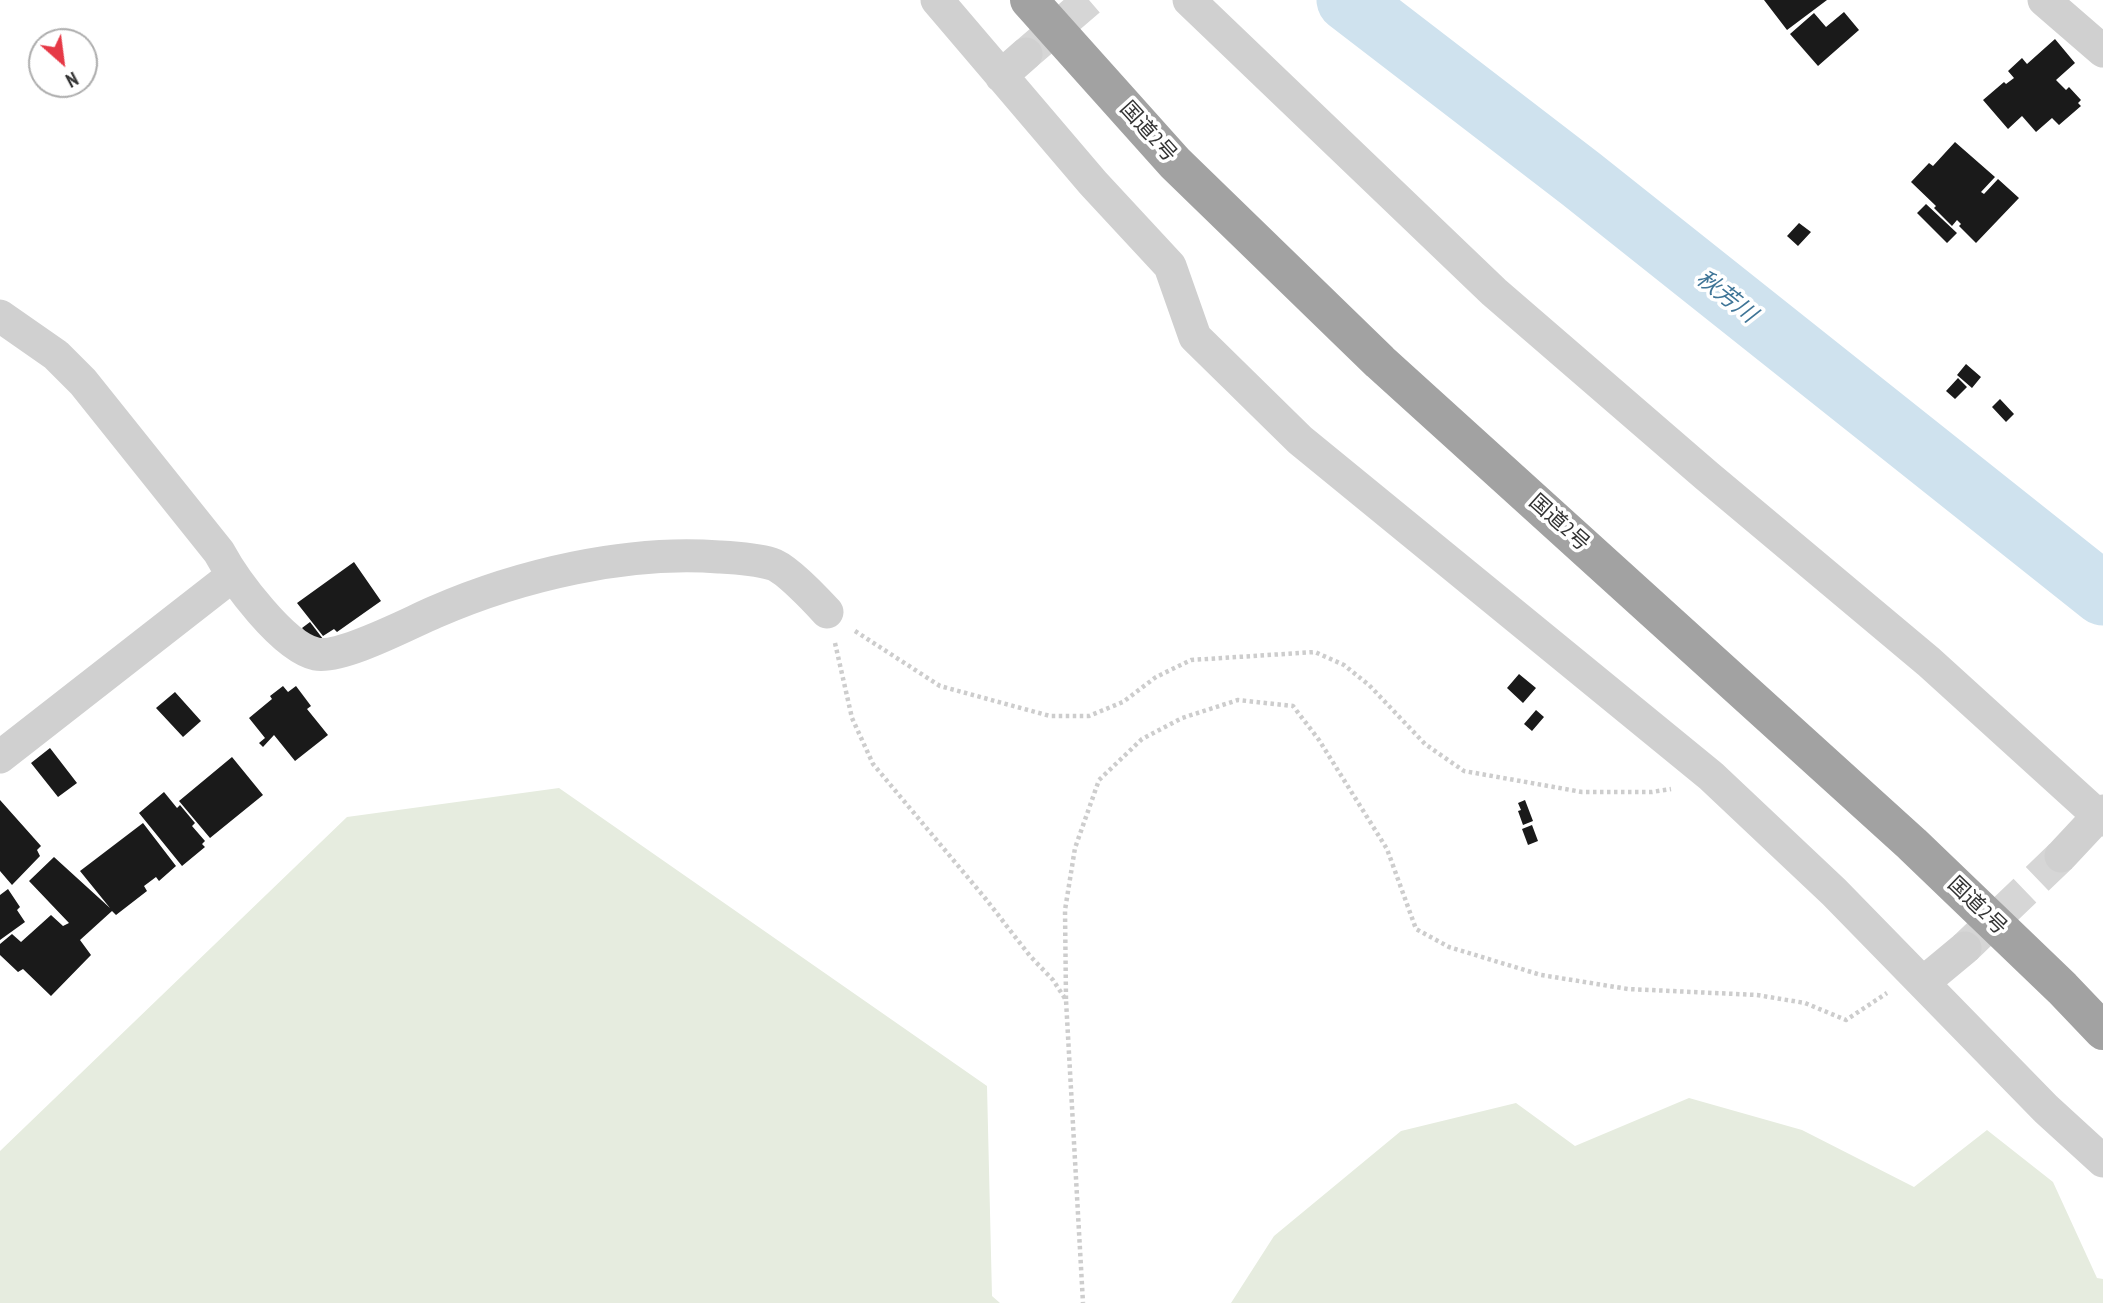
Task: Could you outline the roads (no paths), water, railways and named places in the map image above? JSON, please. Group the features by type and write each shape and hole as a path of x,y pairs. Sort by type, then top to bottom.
{"highway":[{"name":"国道2号","path":"1029,0 1175,163 1380,362 1912,844 2103,1031"}],"street":[{"path":"937,0 1093,183 1171,266 1195,337 1300,440 1711,776 1834,892 2046,1109 2103,1161"},
{"path":"1189,0 1494,292 1707,476 1929,662 2102,816 2062,856"},
{"path":"2044,0 2103,51"},
{"path":"1002,76 1027,54"},
{"path":"0,317 56,355 83,382 219,552 232,576 274,625 300,647 317,654 345,651 445,607 534,578 608,561 683,554 740,558 774,564 827,612"},
{"path":"0,757 232,576"},
{"path":"1924,982 1965,948"}],"waterway":[{"name":"秋芳川","path":"1348,0 1581,179 2103,594"}],"tunnel":[{"path":"1026,54 1089,0"},
{"path":"1965,948 2061,856"}]}
